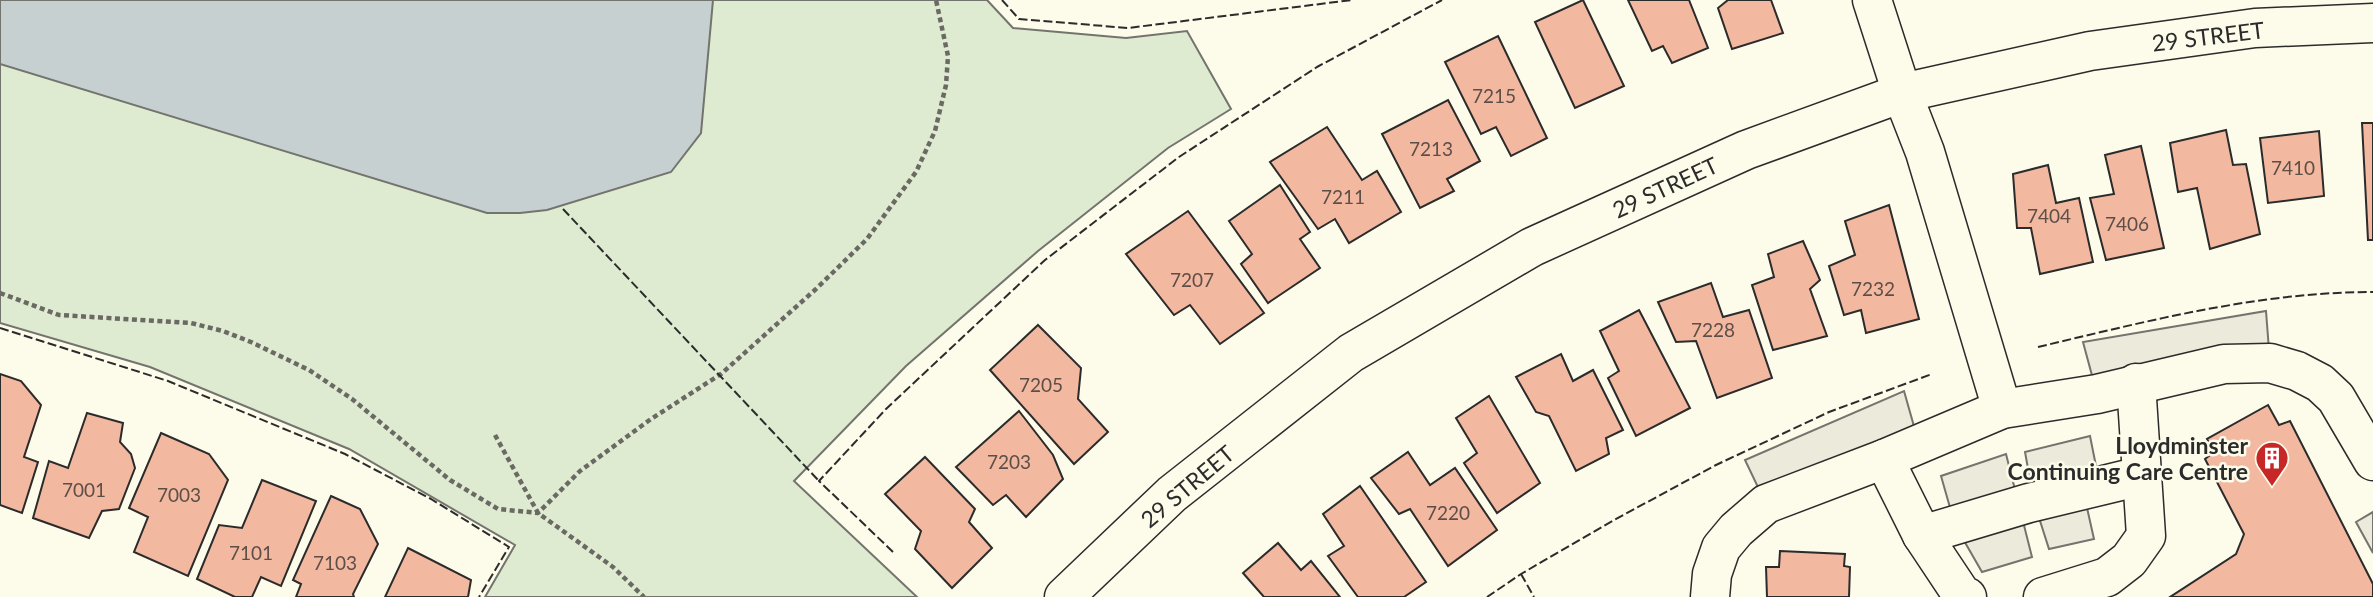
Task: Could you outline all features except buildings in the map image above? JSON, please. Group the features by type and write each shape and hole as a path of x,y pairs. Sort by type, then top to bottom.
{"street":[{"path":"1872,0 1902,93 1925,152 2002,409"},
{"name":"29 STREET","path":"1064,597 1172,494 1351,354 1532,247 1746,149 1902,93 2090,51 2255,28 2373,23"},
{"path":"1710,597 1712,574 1721,548 1736,530 1766,504 2002,409 2097,394 2224,364 2270,363 2297,371 2320,383 2336,398 2373,461"},
{"path":"2043,597 2107,577 2129,560 2146,536 2136,383"},
{"path":"1884,458 1922,535 1962,595 1967,597"},
{"path":"1922,535 2029,503 2141,477"}],"path":[{"path":"538,513 580,471 721,374 867,239 916,172 935,131 946,85 947,56 936,0"},
{"path":"0,293 59,314 191,323 251,342 309,370 352,399 450,480 498,509 538,513"},
{"path":"495,435 538,513 613,567 644,597"}],"green space":[{"path":"0,0 987,0 1013,28 1126,38 1187,31 1231,109 1168,148 1038,251 906,366 794,481 917,597 485,597 515,545 349,449 150,367 0,323"}],"shaded area":[{"path":"0,0 713,0 701,133 671,172 547,210 487,213 0,64"},
{"path":"2266,311 2270,363 2097,394 2083,342"},
{"path":"1904,391 1919,444 1766,504 1745,460"},
{"path":"2090,436 2100,486 2083,490 2094,539 2049,549 2034,502 2025,452"},
{"path":"2006,454 2032,557 1982,572 1955,525 1941,476"},
{"path":"2373,512 2373,553 2356,522"}],"fence":[{"path":"1002,0 1019,19 1128,28 1352,0"},
{"path":"893,552 819,481 886,409 1045,260 1179,157 1317,67 1442,0"},
{"path":"563,209 819,481"},
{"path":"2038,347 2162,318 2246,303 2330,293 2373,292"},
{"path":"0,328 168,381 345,454 431,499 509,547 479,597"},
{"path":"1487,597 1614,520 1716,465 1829,412 1932,374"},
{"path":"1521,574 1534,597"}],"place":[{"name":"Lloydminster Continuing Care Centre","path":"2272,488"}]}
